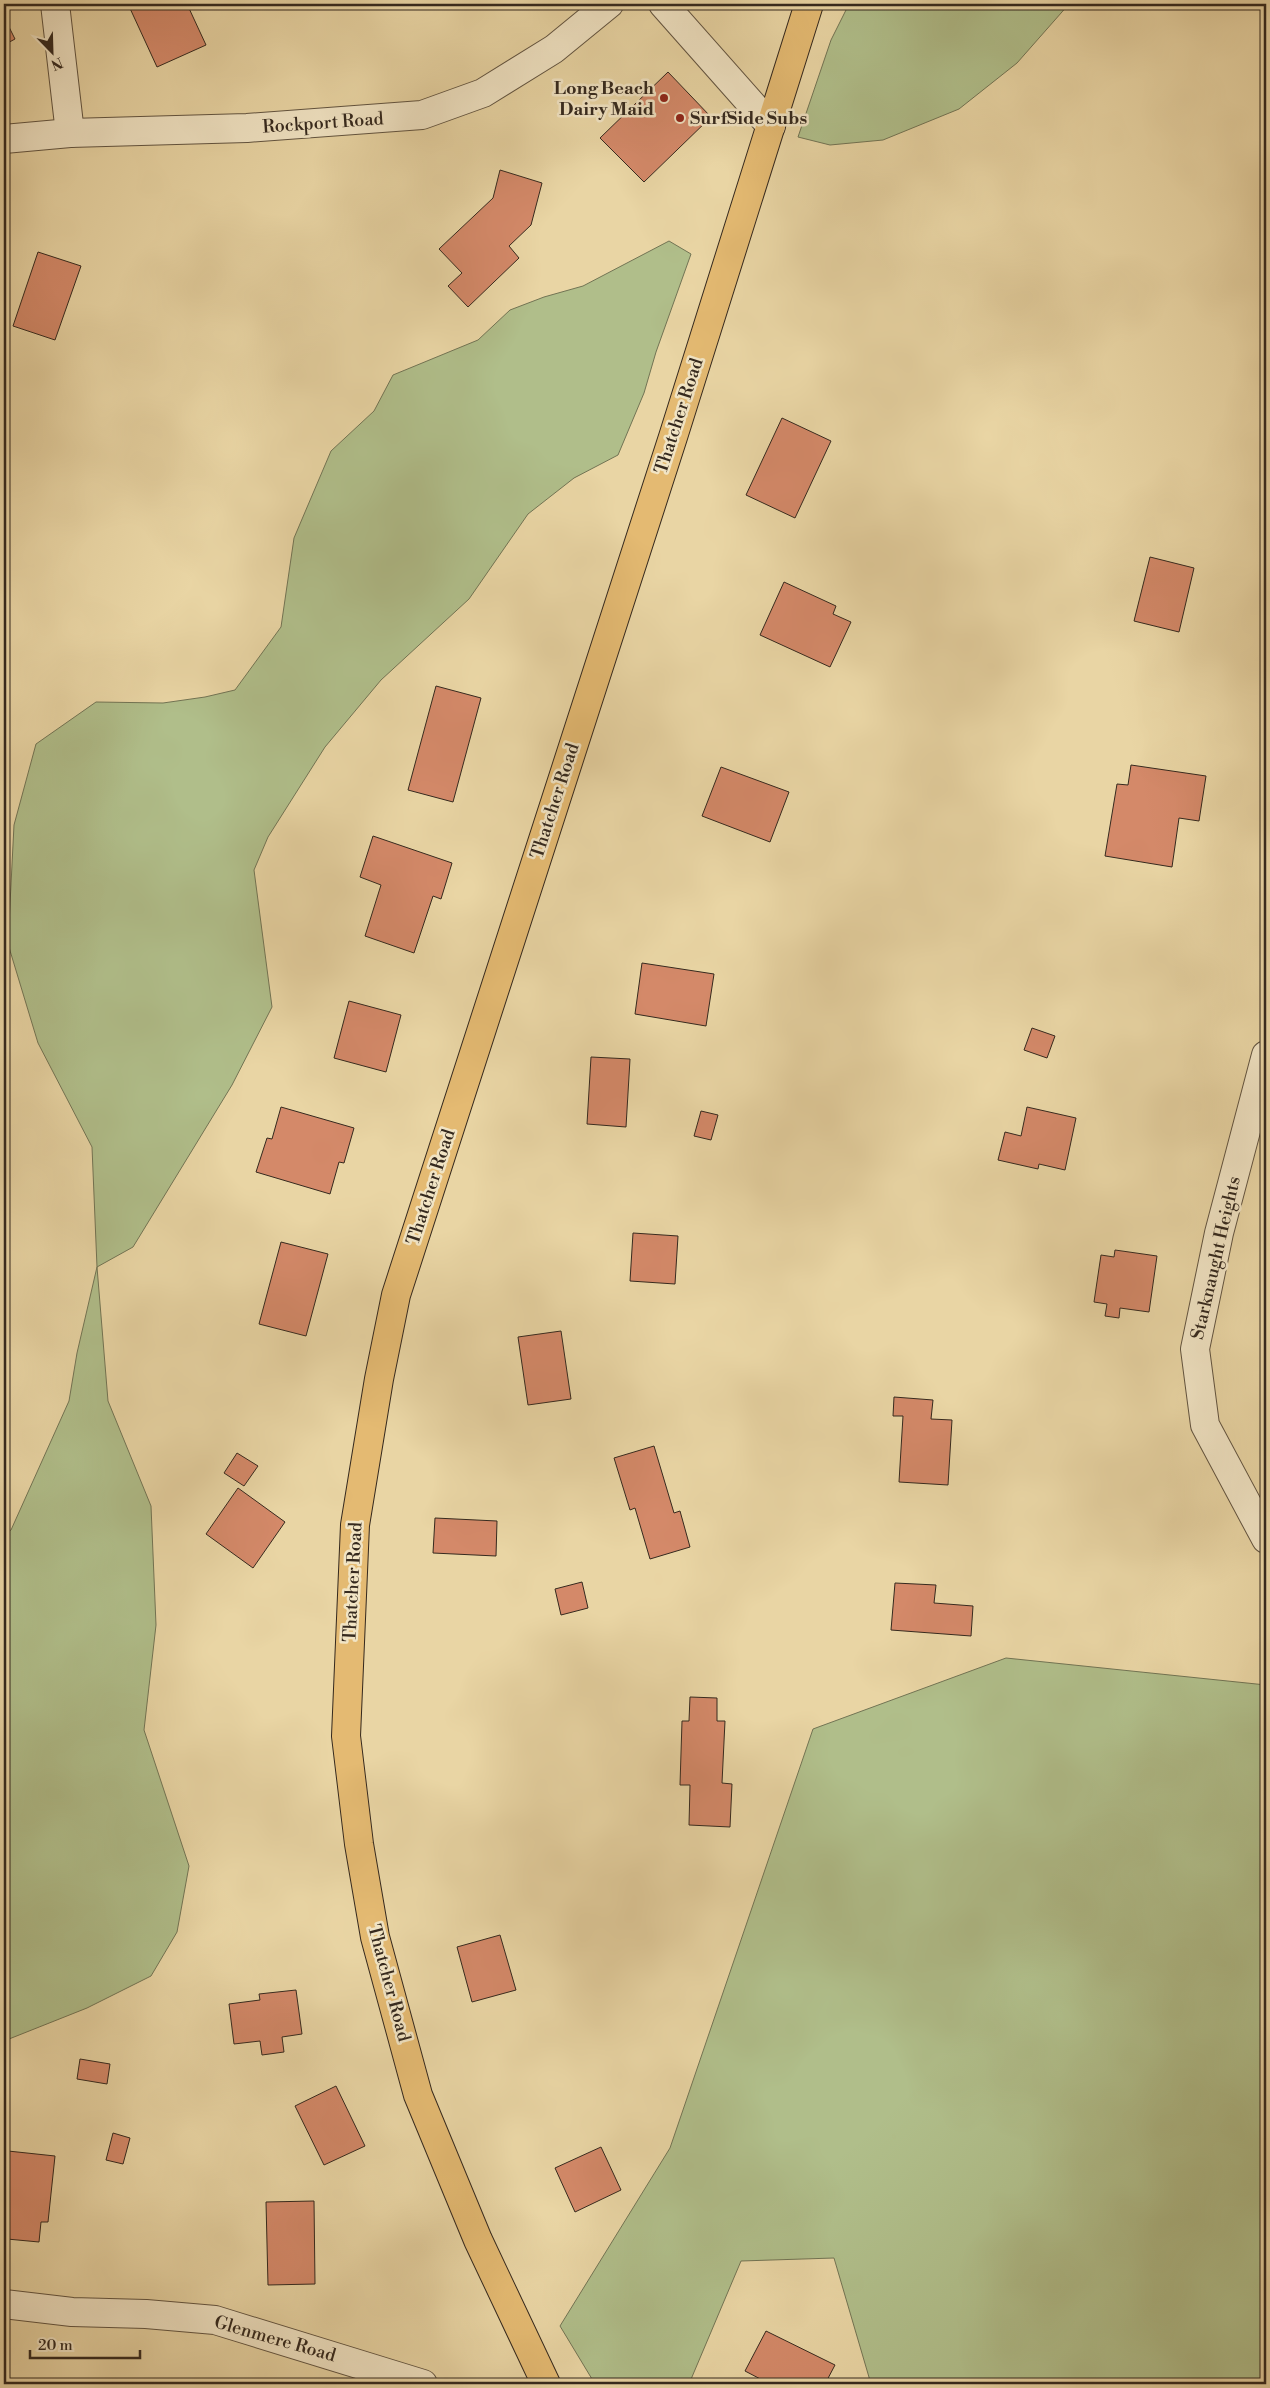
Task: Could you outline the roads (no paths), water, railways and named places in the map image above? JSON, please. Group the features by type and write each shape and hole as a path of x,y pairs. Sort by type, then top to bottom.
{"main road":[{"name":"Thatcher Road","path":"546,2384 478,2240 418,2095 375,1937 359,1844 346,1736 355,1525 379,1379 396,1295 809,4"}],"street":[{"path":"55,4 70,133"},
{"name":"Rockport Road","path":"4,139 70,133 247,128 422,115 483,93 554,49 609,4"},
{"path":"663,4 771,126"},
{"name":"Starknaught Heights","path":"1266,1055 1219,1233 1195,1348 1205,1425 1266,1539"},
{"name":"Glenmere Road","path":"6,2310 146,2314 215,2320 423,2384"}],"place":[{"name":"Long Beach Dairy Maid","path":"664,98"},
{"name":"SurfSide Subs","path":"680,118"}]}
